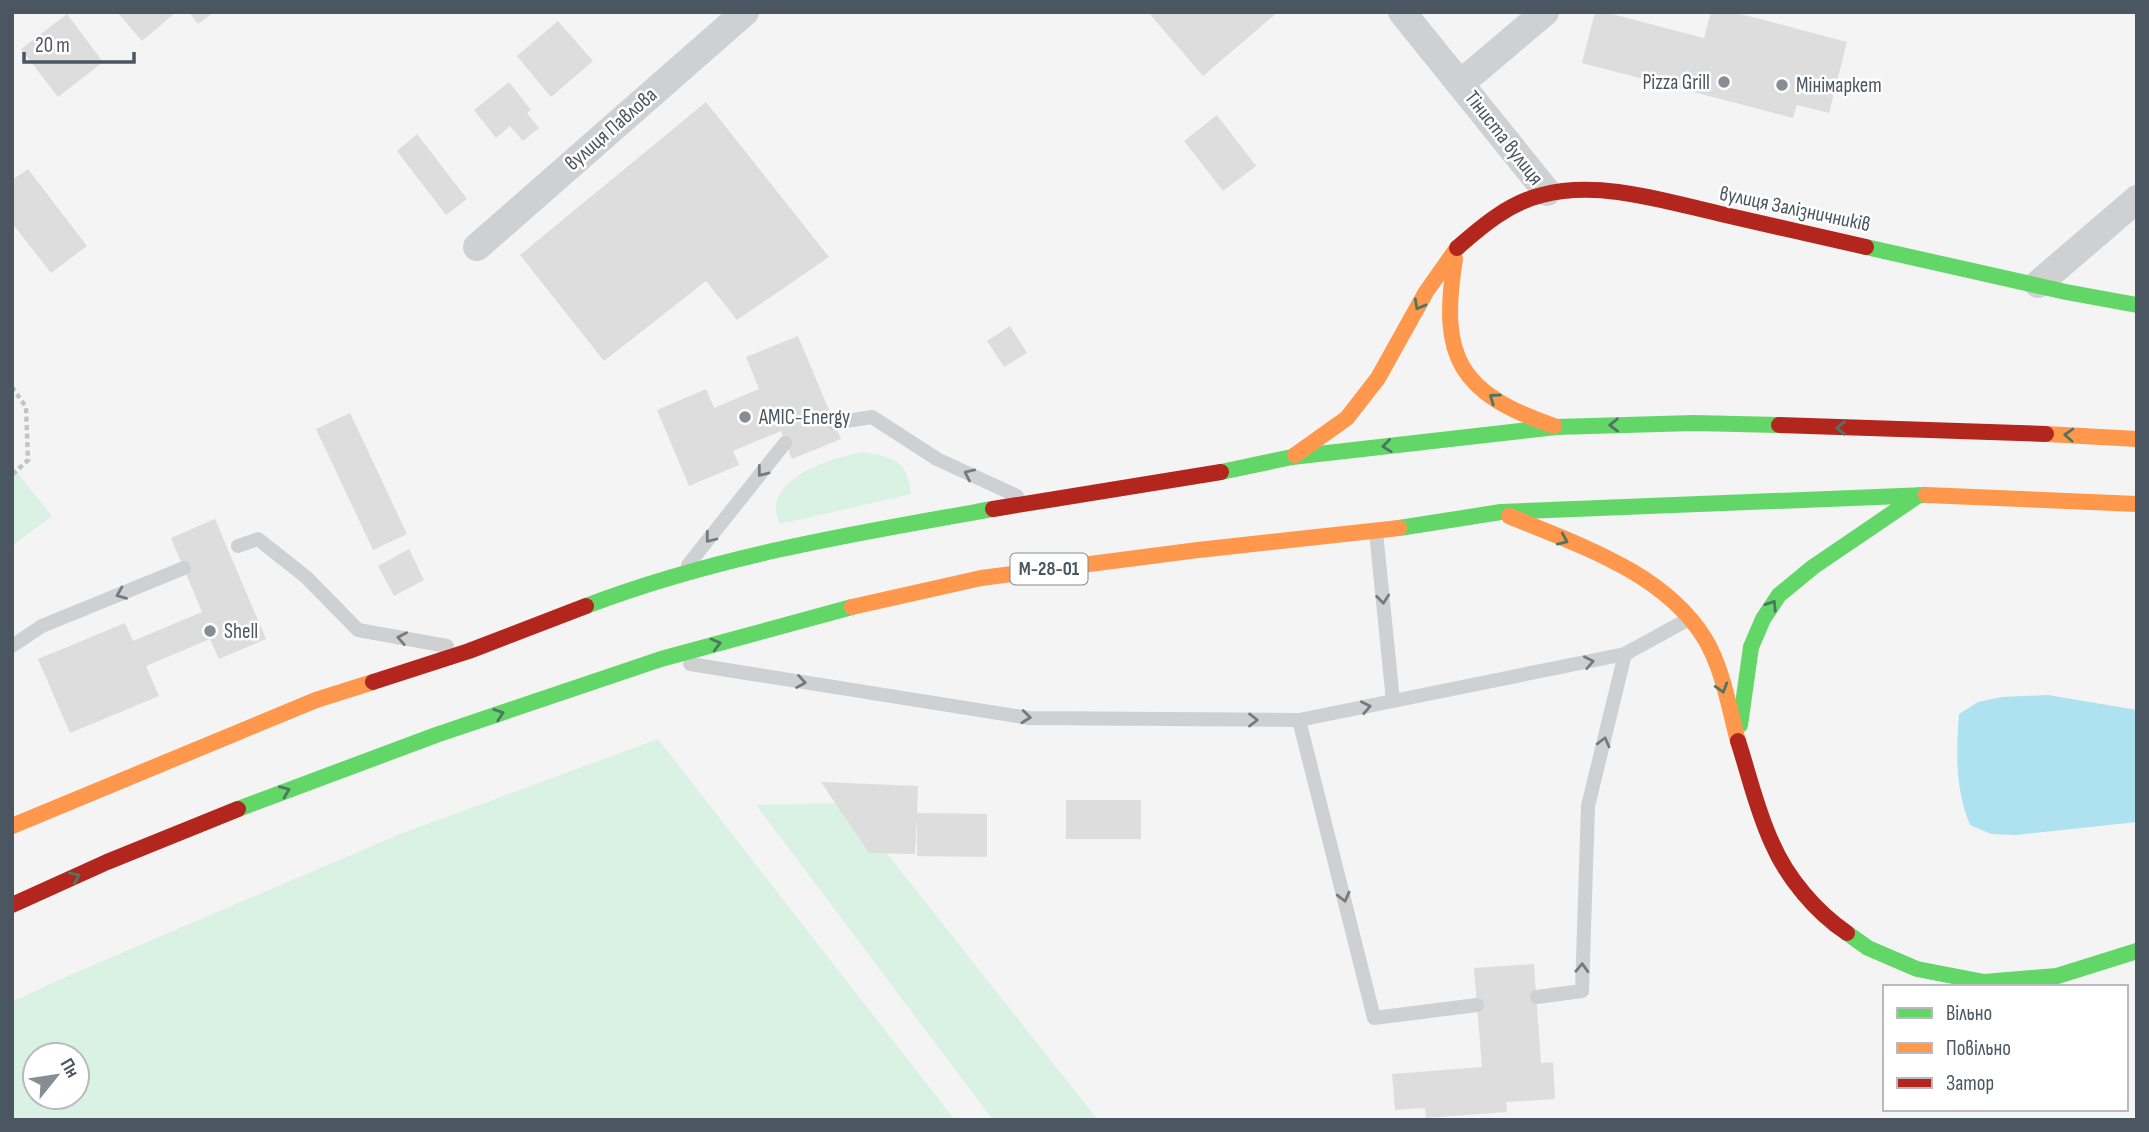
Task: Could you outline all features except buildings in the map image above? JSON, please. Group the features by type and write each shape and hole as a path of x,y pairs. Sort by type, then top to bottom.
{"main road":[{"name":"вулиця Залізничників","path":"1292,457 1347,418 1378,378 1426,292 1457,248 1483,225 1514,204 1547,192 1586,189 1643,196 2066,292 2137,304"},
{"path":"1457,248 1448,299 1449,333 1460,366 1483,390 1513,411 1556,427"},
{"path":"12,826 316,700 469,650 594,603 680,575 819,540 1031,502 1192,478 1292,457 1556,427 1694,424 1986,431 2137,439"},
{"path":"1738,741 1751,648 1763,619 1779,594 1813,567 1919,495"},
{"name":"М-28-01","path":"12,905 107,862 304,783 661,659 831,612 981,578 1198,550 1376,531 1501,512 1919,495 2137,504"},
{"path":"1501,512 1626,569 1660,592 1690,618 1706,641 1772,844 1798,886 1829,921 1868,948 1917,969 1984,982 2057,976 2137,951"}],"street":[{"name":"вулиця Павлова","path":"477,247 744,12"},
{"name":"Тіниста вулиця","path":"1402,12 1547,192"},
{"name":"Тіниста вулиця","path":"1461,83 1545,12"},
{"path":"2038,284 2137,199"}],"lane":[{"path":"834,423 872,417 937,459 1031,502"},
{"path":"680,575 785,443"},
{"path":"1376,531 1393,701"},
{"path":"238,546 258,539 306,577 358,630 469,650"},
{"path":"12,646 42,626 184,568"},
{"path":"661,659 1029,718 1299,720 1625,654 1690,618"},
{"path":"1537,997 1582,991 1588,806 1625,654"},
{"path":"1299,720 1374,1018 1477,1004"}],"path":[{"path":"12,387 26,407 28,460 12,475"}],"green space":[{"path":"863,452 898,462 906,474 911,494 780,524 776,508 779,496 786,486 810,469"},
{"path":"12,466 52,516 12,546"},
{"path":"658,739 955,1120 12,1120 12,1002 400,834"},
{"path":"847,803 1098,1120 993,1120 756,805"}],"water":[{"path":"2048,695 2137,710 2137,822 2016,835 1991,834 1970,825 1958,770 1959,714 1978,702 2002,697"}],"traffic: fast":[{"path":"1866,247 2066,292 2137,305"},
{"path":"1221,472 1292,457 1556,427 1694,423 1779,425"},
{"path":"1740,725 1751,647 1763,619 1779,595 1813,567 1919,495"},
{"path":"1399,528 1501,512 1926,495"},
{"path":"586,606 635,588 736,560 839,537 993,509"},
{"path":"238,809 436,735 661,659 852,607"},
{"path":"1847,933 1868,948 1917,969 1984,982 2057,976 2137,951"}],"traffic: slow":[{"path":"1295,455 1347,418 1378,378 1426,292 1457,248"},
{"path":"1455,259 1450,322 1454,347 1463,367 1477,385 1496,400 1554,426"},
{"path":"2046,434 2137,439"},
{"path":"1926,495 2137,504"},
{"path":"1509,516 1618,563 1667,596 1688,616 1705,639 1716,663 1738,741"},
{"path":"852,607 981,578 1399,528"},
{"path":"12,826 316,700 373,682"}],"traffic: jam":[{"path":"1457,248 1486,224 1518,204 1542,195 1586,190 1655,198 1866,247"},
{"path":"1779,425 2046,434"},
{"path":"993,509 1221,472"},
{"path":"373,682 469,651 586,606"},
{"path":"1738,741 1762,818 1778,856 1803,893 1824,915 1847,933"},
{"path":"12,905 107,862 238,809"}],"place":[{"name":"Pizza Grill","path":"1724,82"},
{"name":"Мінімаркет","path":"1782,85"},
{"name":"AMIC-Energy","path":"745,417"},
{"name":"Shell","path":"210,631"}]}
